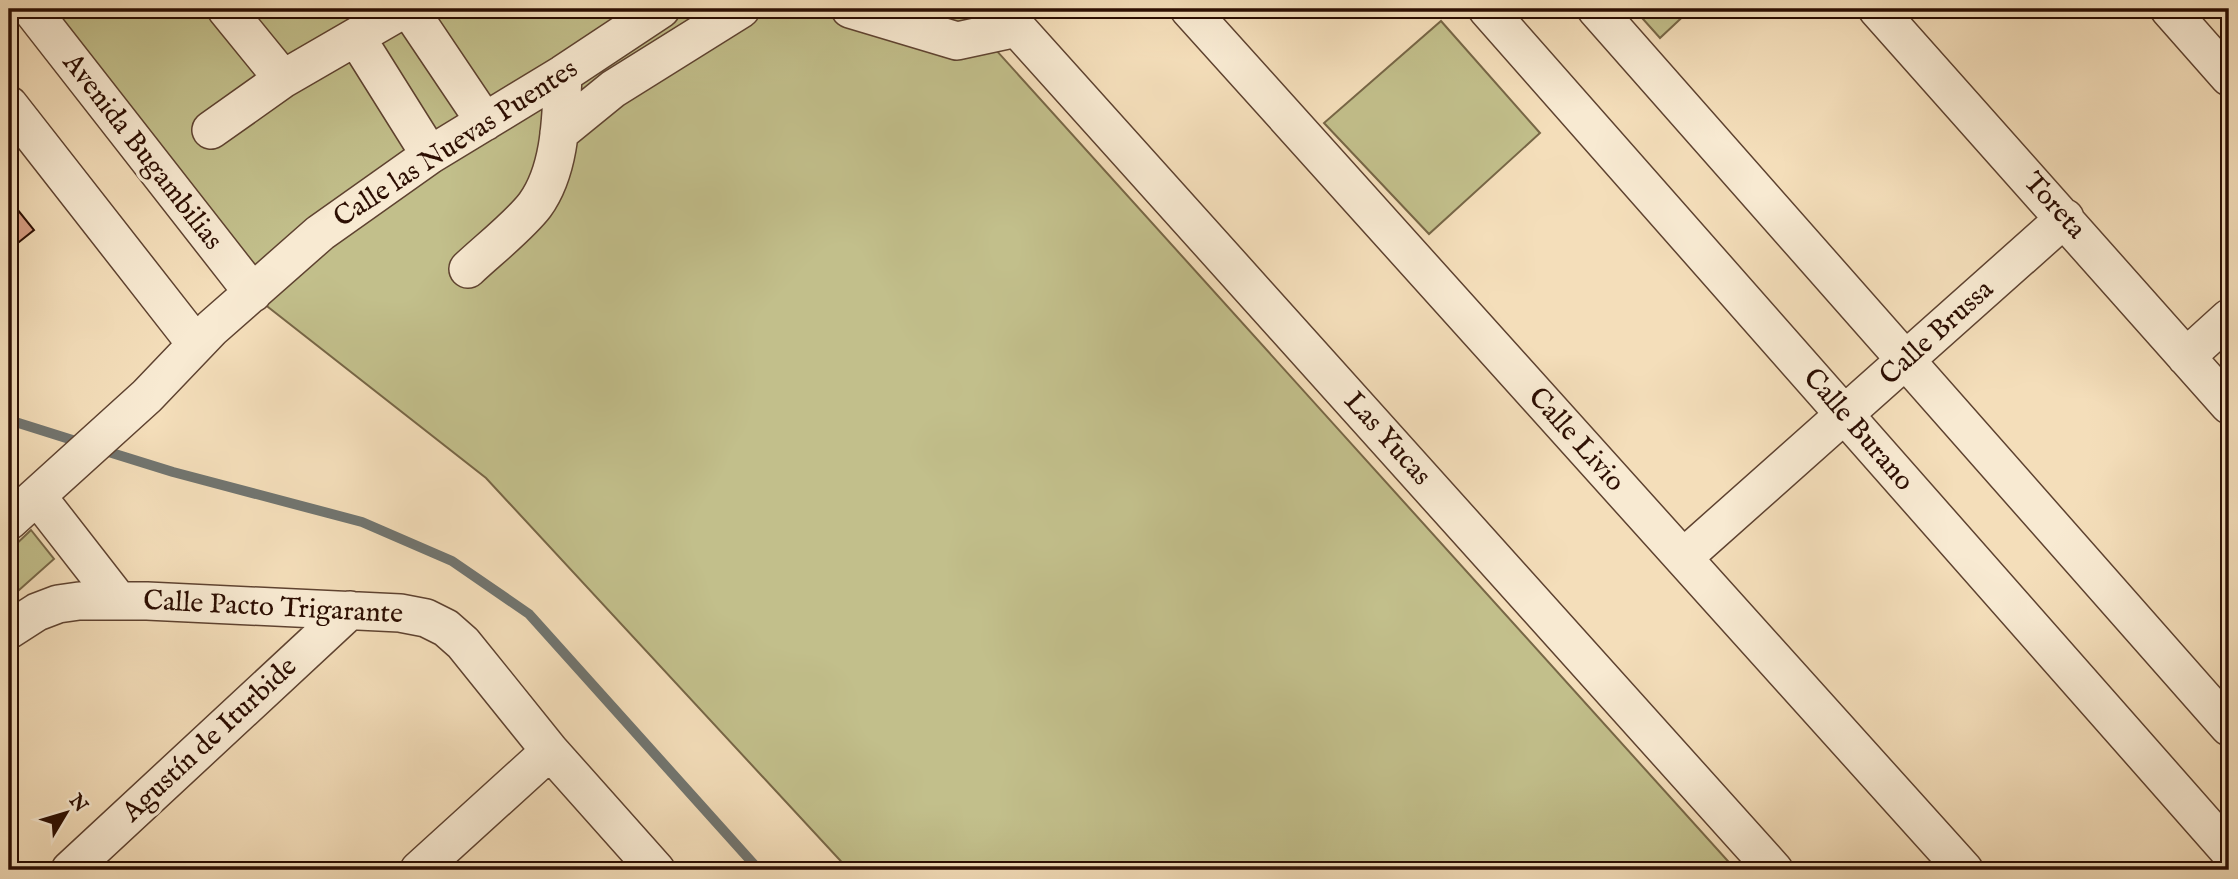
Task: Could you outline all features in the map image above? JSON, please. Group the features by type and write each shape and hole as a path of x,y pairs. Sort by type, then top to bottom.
{"street":[{"name":"Avenida Bugambilias","path":"32,9 253,293"},
{"path":"226,9 283,79"},
{"path":"211,130 283,79 406,9 485,122"},
{"name":"Calle las Nuevas Puentes","path":"9,521 147,396 212,327 320,233 430,155 563,74 661,9"},
{"path":"558,133 613,89 741,9"},
{"path":"850,9 957,41 1009,18"},
{"name":"Calle Livio","path":"1189,9 1964,870"},
{"name":"Calle Burano","path":"1487,9 2229,851"},
{"path":"1596,9 2229,727"},
{"name":"Toreta","path":"1877,9 2229,405"},
{"path":"2169,9 2229,77"},
{"name":"Las Yucas","path":"1009,18 1774,870"},
{"path":"356,37 430,155"},
{"path":"468,269 534,206 547,185 555,158 563,74"},
{"path":"9,105 196,344"},
{"name":"Calle Brussa","path":"1683,558 2064,218"},
{"path":"2186,357 2229,318"},
{"name":"Calle Pacto Trigarante","path":"43,490 118,600 400,613 426,618 446,628 463,643 550,751 656,870"},
{"path":"9,631 37,612 58,604 118,600"},
{"name":"Agustín de Iturbide","path":"70,870 350,610"},
{"path":"419,870 550,751"}],"shaded area":[{"path":"20,9 959,9 1736,870 849,870 486,478 226,274"},
{"path":"1634,9 1691,9 1660,38"},
{"path":"1441,21 1540,133 1429,234 1324,123"},
{"path":"31,530 54,559 9,599 9,551"}],"building":[{"path":"9,199 34,230 9,250"}],"waterway":[{"path":"9,420 82,443"},
{"path":"99,449 173,472 362,522 452,561 529,614 759,870"}]}
